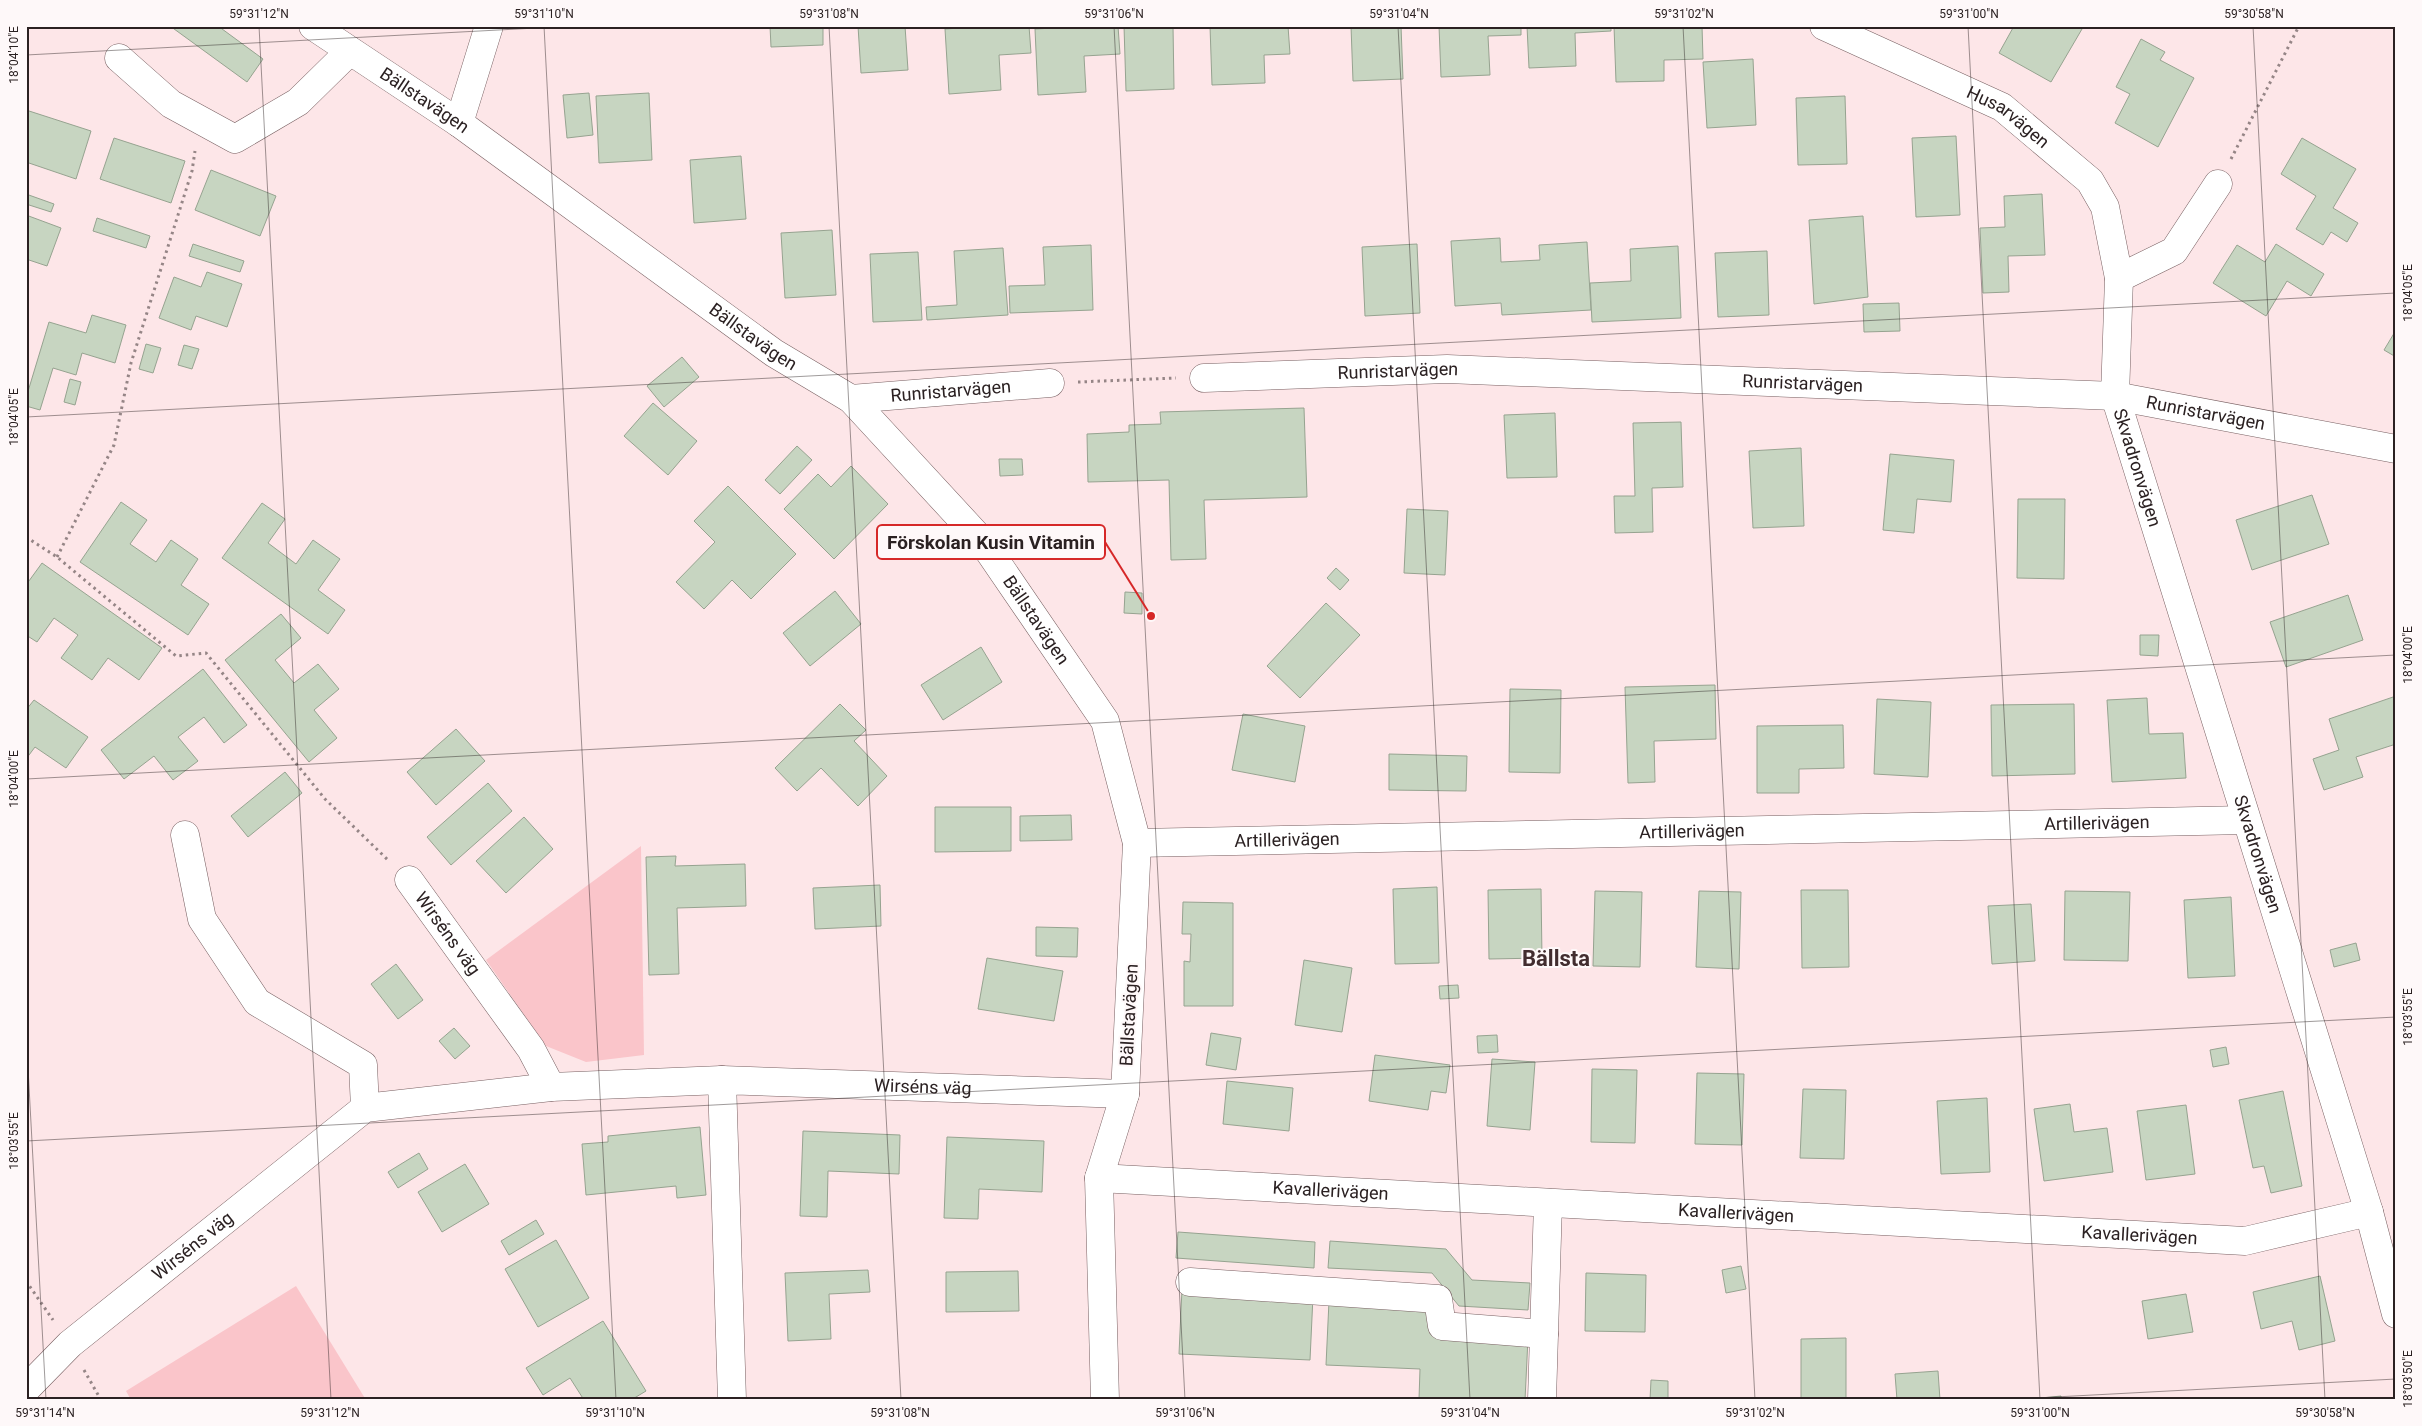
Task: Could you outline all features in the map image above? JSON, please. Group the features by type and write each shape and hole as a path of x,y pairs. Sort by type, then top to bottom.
{"street":[{"name":"Bällstavägen","path":"314,26 459,123 774,353 851,400 982,541 1105,721 1138,843 1125,1094 1099,1178 1105,1400"},
{"path":"459,123 489,26"},
{"name":"Husarvägen","path":"1824,26 2002,107 2090,181 2105,207 2119,278 2115,396"},
{"path":"119,58 171,104 235,139 298,102 350,51"},
{"path":"2119,278 2174,251 2218,184"},
{"name":"Runristarvägen","path":"1204,378 1447,368 2115,396 2396,449"},
{"name":"Runristarvägen","path":"851,400 1050,382"},
{"name":"Skvadronvägen","path":"2115,396 2369,1212 2396,1314"},
{"name":"Artillerivägen","path":"1138,843 2246,820"},
{"path":"184,835 202,919 257,1002 363,1065 365,1108"},
{"name":"Wirséns väg","path":"409,880 531,1049 551,1087"},
{"path":"722,1080 732,1400"},
{"name":"Wirséns väg","path":"26,1389 70,1344 365,1108 551,1087 722,1080 1125,1094"},
{"name":"Kavallerivägen","path":"1099,1178 2245,1240 2369,1212"},
{"path":"1542,1400 1548,1202"},
{"path":"1190,1282 1438,1299 1442,1326 1544,1334"}],"path":[{"path":"2218,184 2299,26"},
{"path":"57,557 114,445 131,363 192,171 200,120"},
{"path":"1050,382 1204,378"},
{"path":"26,537 57,557 176,656 206,653 325,799 409,880"},
{"path":"26,1281 70,1344"}],"shaded area":[{"path":"641,846 644,1055 586,1062 546,1046 486,960"},
{"path":"296,1286 366,1400 131,1400 126,1391"}],"building":[{"path":"170,26 218,26 263,59 247,82"},
{"path":"770,26 823,26 823,45 771,47"},
{"path":"858,26 905,26 908,70 861,73"},
{"path":"1029,26 1031,53 999,55 1001,90 949,94 945,29"},
{"path":"1118,26 1120,54 1084,56 1086,92 1038,95 1035,29"},
{"path":"1124,26 1173,26 1174,89 1126,91"},
{"path":"1210,26 1288,26 1290,54 1264,55 1265,83 1212,85"},
{"path":"1351,26 1401,26 1403,79 1353,81"},
{"path":"1439,26 1521,26 1521,35 1488,36 1490,75 1441,77"},
{"path":"1527,26 1611,26 1611,31 1575,33 1576,66 1529,68"},
{"path":"1614,26 1702,26 1703,59 1664,60 1664,81 1616,82"},
{"path":"2014,26 2078,26 2082,29 2051,82 1999,53"},
{"path":"2141,39 2165,52 2160,60 2194,78 2158,147 2115,123 2130,94 2116,87"},
{"path":"1753,59 1756,125 1707,128 1703,62"},
{"path":"589,93 593,135 567,138 563,95"},
{"path":"649,93 652,160 599,163 596,96"},
{"path":"1845,96 1847,164 1798,165 1796,98"},
{"path":"26,110 91,131 76,179 26,162"},
{"path":"1956,136 1960,215 1916,217 1912,138"},
{"path":"114,138 185,161 171,203 100,179"},
{"path":"2302,138 2356,169 2333,208 2358,223 2347,242 2331,232 2323,245 2296,229 2316,196 2281,174"},
{"path":"741,156 746,219 694,223 690,160"},
{"path":"211,170 276,196 260,236 195,210"},
{"path":"26,194 54,204 51,212 26,204"},
{"path":"2042,194 2045,255 2008,256 2009,292 1983,293 1980,228 2005,227 2004,196"},
{"path":"26,215 61,228 47,266 26,259"},
{"path":"1863,216 1868,297 1814,304 1809,220"},
{"path":"97,218 150,236 146,248 93,231"},
{"path":"832,230 836,295 785,298 781,233"},
{"path":"1500,238 1501,262 1540,260 1539,245 1587,242 1591,310 1502,315 1501,303 1455,306 1451,241"},
{"path":"193,244 244,261 240,272 189,256"},
{"path":"1417,244 1420,313 1365,316 1362,247"},
{"path":"2276,244 2324,274 2311,296 2287,281 2266,316 2213,283 2237,245 2265,262"},
{"path":"1091,245 1093,310 1010,313 1009,286 1045,285 1043,247"},
{"path":"1678,246 1681,318 1592,322 1590,283 1631,281 1630,249"},
{"path":"1003,248 1008,315 927,320 926,307 957,305 954,251"},
{"path":"1767,251 1769,315 1718,317 1715,253"},
{"path":"918,252 922,320 873,322 870,254"},
{"path":"207,272 242,284 227,327 196,316 191,330 159,318 174,277 201,287"},
{"path":"1899,303 1900,331 1864,332 1863,304"},
{"path":"92,315 126,325 115,363 82,353 76,375 53,368 40,410 26,406 26,398 49,322 86,333"},
{"path":"2396,330 2396,357 2384,350"},
{"path":"146,344 161,348 153,373 139,369"},
{"path":"184,345 199,349 192,369 178,365"},
{"path":"682,357 699,377 664,407 647,386"},
{"path":"70,379 81,382 75,405 64,402"},
{"path":"653,403 697,441 668,475 624,436"},
{"path":"1304,408 1307,497 1204,500 1206,559 1171,560 1169,480 1088,482 1087,434 1129,432 1129,425 1161,424 1160,412"},
{"path":"1555,413 1557,477 1507,478 1504,415"},
{"path":"1681,422 1683,487 1652,488 1653,532 1615,533 1614,496 1635,496 1633,423"},
{"path":"797,446 812,460 780,494 765,480"},
{"path":"1801,448 1804,526 1753,528 1749,451"},
{"path":"1890,454 1954,460 1951,502 1917,499 1914,533 1883,530"},
{"path":"999,459 1022,459 1023,475 1000,476"},
{"path":"851,466 888,504 834,559 784,509 818,474 831,487"},
{"path":"728,486 796,554 751,599 732,580 704,609 676,582 715,542 694,521"},
{"path":"2312,495 2329,544 2252,570 2236,520"},
{"path":"2018,499 2065,499 2064,579 2017,578"},
{"path":"121,502 147,520 130,544 156,562 171,540 198,559 181,585 209,604 188,635 80,562"},
{"path":"262,503 285,519 268,543 296,564 313,540 340,559 318,590 345,610 328,634 222,558"},
{"path":"1407,509 1448,511 1445,575 1404,573"},
{"path":"42,563 162,648 139,680 108,658 92,680 61,658 78,635 54,618 37,642 26,635 26,585"},
{"path":"1336,568 1349,580 1340,590 1327,578"},
{"path":"835,591 861,624 810,666 783,633"},
{"path":"1125,592 1142,593 1142,614 1124,613"},
{"path":"2348,595 2363,640 2286,667 2270,622"},
{"path":"1326,603 1360,635 1300,698 1267,666"},
{"path":"281,614 301,638 275,660 294,683 318,664 339,689 314,710 337,738 309,762 225,660"},
{"path":"2140,635 2159,635 2158,656 2140,655"},
{"path":"981,647 1002,682 943,720 921,685"},
{"path":"203,669 247,725 224,743 204,717 178,737 198,761 173,780 154,756 124,779 101,750"},
{"path":"1715,685 1716,739 1654,741 1655,782 1628,783 1625,687"},
{"path":"1510,689 1561,690 1560,773 1509,772"},
{"path":"2396,696 2396,744 2356,757 2363,777 2324,790 2313,759 2339,750 2329,719"},
{"path":"2147,698 2149,734 2183,733 2186,778 2112,782 2107,700"},
{"path":"1877,699 1931,702 1928,777 1874,774"},
{"path":"34,700 88,737 66,768 35,747 26,759 26,710"},
{"path":"840,704 866,730 854,741 887,776 858,806 821,768 797,791 775,768"},
{"path":"2074,704 2075,774 1992,776 1991,705"},
{"path":"1243,714 1305,726 1295,782 1232,770"},
{"path":"1843,725 1844,768 1799,769 1799,793 1757,793 1757,726"},
{"path":"456,729 485,761 436,805 407,772"},
{"path":"1389,754 1467,756 1466,791 1389,790"},
{"path":"285,772 302,793 248,837 231,816"},
{"path":"488,783 512,811 451,865 427,837"},
{"path":"935,807 1011,807 1011,851 935,852"},
{"path":"1071,815 1072,840 1020,841 1020,816"},
{"path":"524,817 553,849 506,893 476,861"},
{"path":"676,856 675,866 745,864 746,906 677,908 679,974 649,975 646,857"},
{"path":"880,885 881,926 815,929 813,888"},
{"path":"1437,887 1439,963 1395,964 1393,889"},
{"path":"1541,889 1542,958 1489,959 1488,890"},
{"path":"1801,890 1848,890 1849,967 1802,968"},
{"path":"1595,891 1642,892 1640,967 1593,966"},
{"path":"1699,891 1741,892 1739,969 1696,967"},
{"path":"2065,891 2130,892 2128,961 2064,960"},
{"path":"2231,897 2235,976 2188,978 2184,900"},
{"path":"1183,902 1233,903 1233,1006 1184,1006 1184,961 1190,962 1191,934 1182,934"},
{"path":"2031,904 2035,961 1992,964 1988,906"},
{"path":"1036,927 1078,928 1077,957 1036,956"},
{"path":"2356,943 2360,960 2334,967 2330,950"},
{"path":"987,958 1063,971 1054,1021 978,1009"},
{"path":"1304,960 1352,968 1342,1032 1295,1025"},
{"path":"396,964 423,1000 398,1019 371,984"},
{"path":"1458,985 1459,998 1440,999 1439,986"},
{"path":"454,1028 470,1046 455,1059 439,1041"},
{"path":"1211,1033 1241,1038 1236,1070 1206,1065"},
{"path":"1497,1035 1498,1052 1478,1053 1477,1036"},
{"path":"2226,1047 2229,1064 2213,1067 2210,1050"},
{"path":"1375,1055 1450,1065 1446,1093 1431,1091 1428,1110 1369,1101"},
{"path":"1492,1059 1535,1062 1530,1130 1487,1126"},
{"path":"1592,1069 1637,1070 1635,1143 1591,1142"},
{"path":"1697,1073 1744,1074 1742,1145 1695,1144"},
{"path":"1227,1081 1293,1088 1289,1131 1223,1124"},
{"path":"1803,1089 1846,1090 1844,1159 1800,1158"},
{"path":"2283,1091 2302,1186 2271,1193 2264,1166 2253,1168 2239,1100"},
{"path":"1987,1098 1990,1172 1941,1174 1937,1101"},
{"path":"2070,1104 2074,1132 2107,1128 2113,1172 2044,1181 2034,1109"},
{"path":"2186,1105 2195,1174 2146,1180 2137,1111"},
{"path":"700,1127 706,1195 677,1198 676,1186 586,1195 582,1144 608,1142 608,1136"},
{"path":"803,1131 900,1135 899,1174 828,1171 827,1217 800,1216"},
{"path":"947,1137 1044,1141 1042,1192 979,1189 978,1219 944,1218"},
{"path":"419,1153 428,1169 398,1188 388,1172"},
{"path":"465,1164 489,1204 442,1232 418,1192"},
{"path":"536,1220 544,1234 509,1255 501,1241"},
{"path":"1178,1232 1315,1242 1314,1268 1176,1258"},
{"path":"556,1240 589,1298 538,1327 505,1269"},
{"path":"1330,1241 1446,1249 1472,1280 1530,1283 1528,1310 1459,1306 1432,1273 1328,1268"},
{"path":"1741,1266 1746,1289 1726,1293 1722,1270"},
{"path":"868,1270 870,1292 829,1294 831,1339 788,1341 785,1273"},
{"path":"1018,1271 1019,1311 946,1312 946,1272"},
{"path":"1586,1273 1646,1275 1645,1332 1585,1331"},
{"path":"2320,1276 2335,1341 2299,1350 2292,1321 2261,1329 2253,1292"},
{"path":"1182,1289 1313,1296 1310,1360 1179,1354"},
{"path":"2186,1294 2193,1332 2148,1339 2142,1301"},
{"path":"1329,1301 1435,1306 1434,1334 1528,1338 1525,1400 1419,1399 1420,1369 1326,1365"},
{"path":"603,1321 646,1391 631,1400 584,1400 570,1378 543,1395 526,1368"},
{"path":"1846,1338 1846,1400 1801,1400 1801,1339"},
{"path":"1938,1371 1940,1400 1897,1400 1895,1374"},
{"path":"1651,1380 1668,1381 1668,1400 1650,1400"},
{"path":"2061,1396 2061,1400 2022,1400"}],"place":[{"name":"Förskolan Kusin Vitamin","path":"1151,616"}],"district":[{"name":"Bällsta","path":"1556,958"}]}
